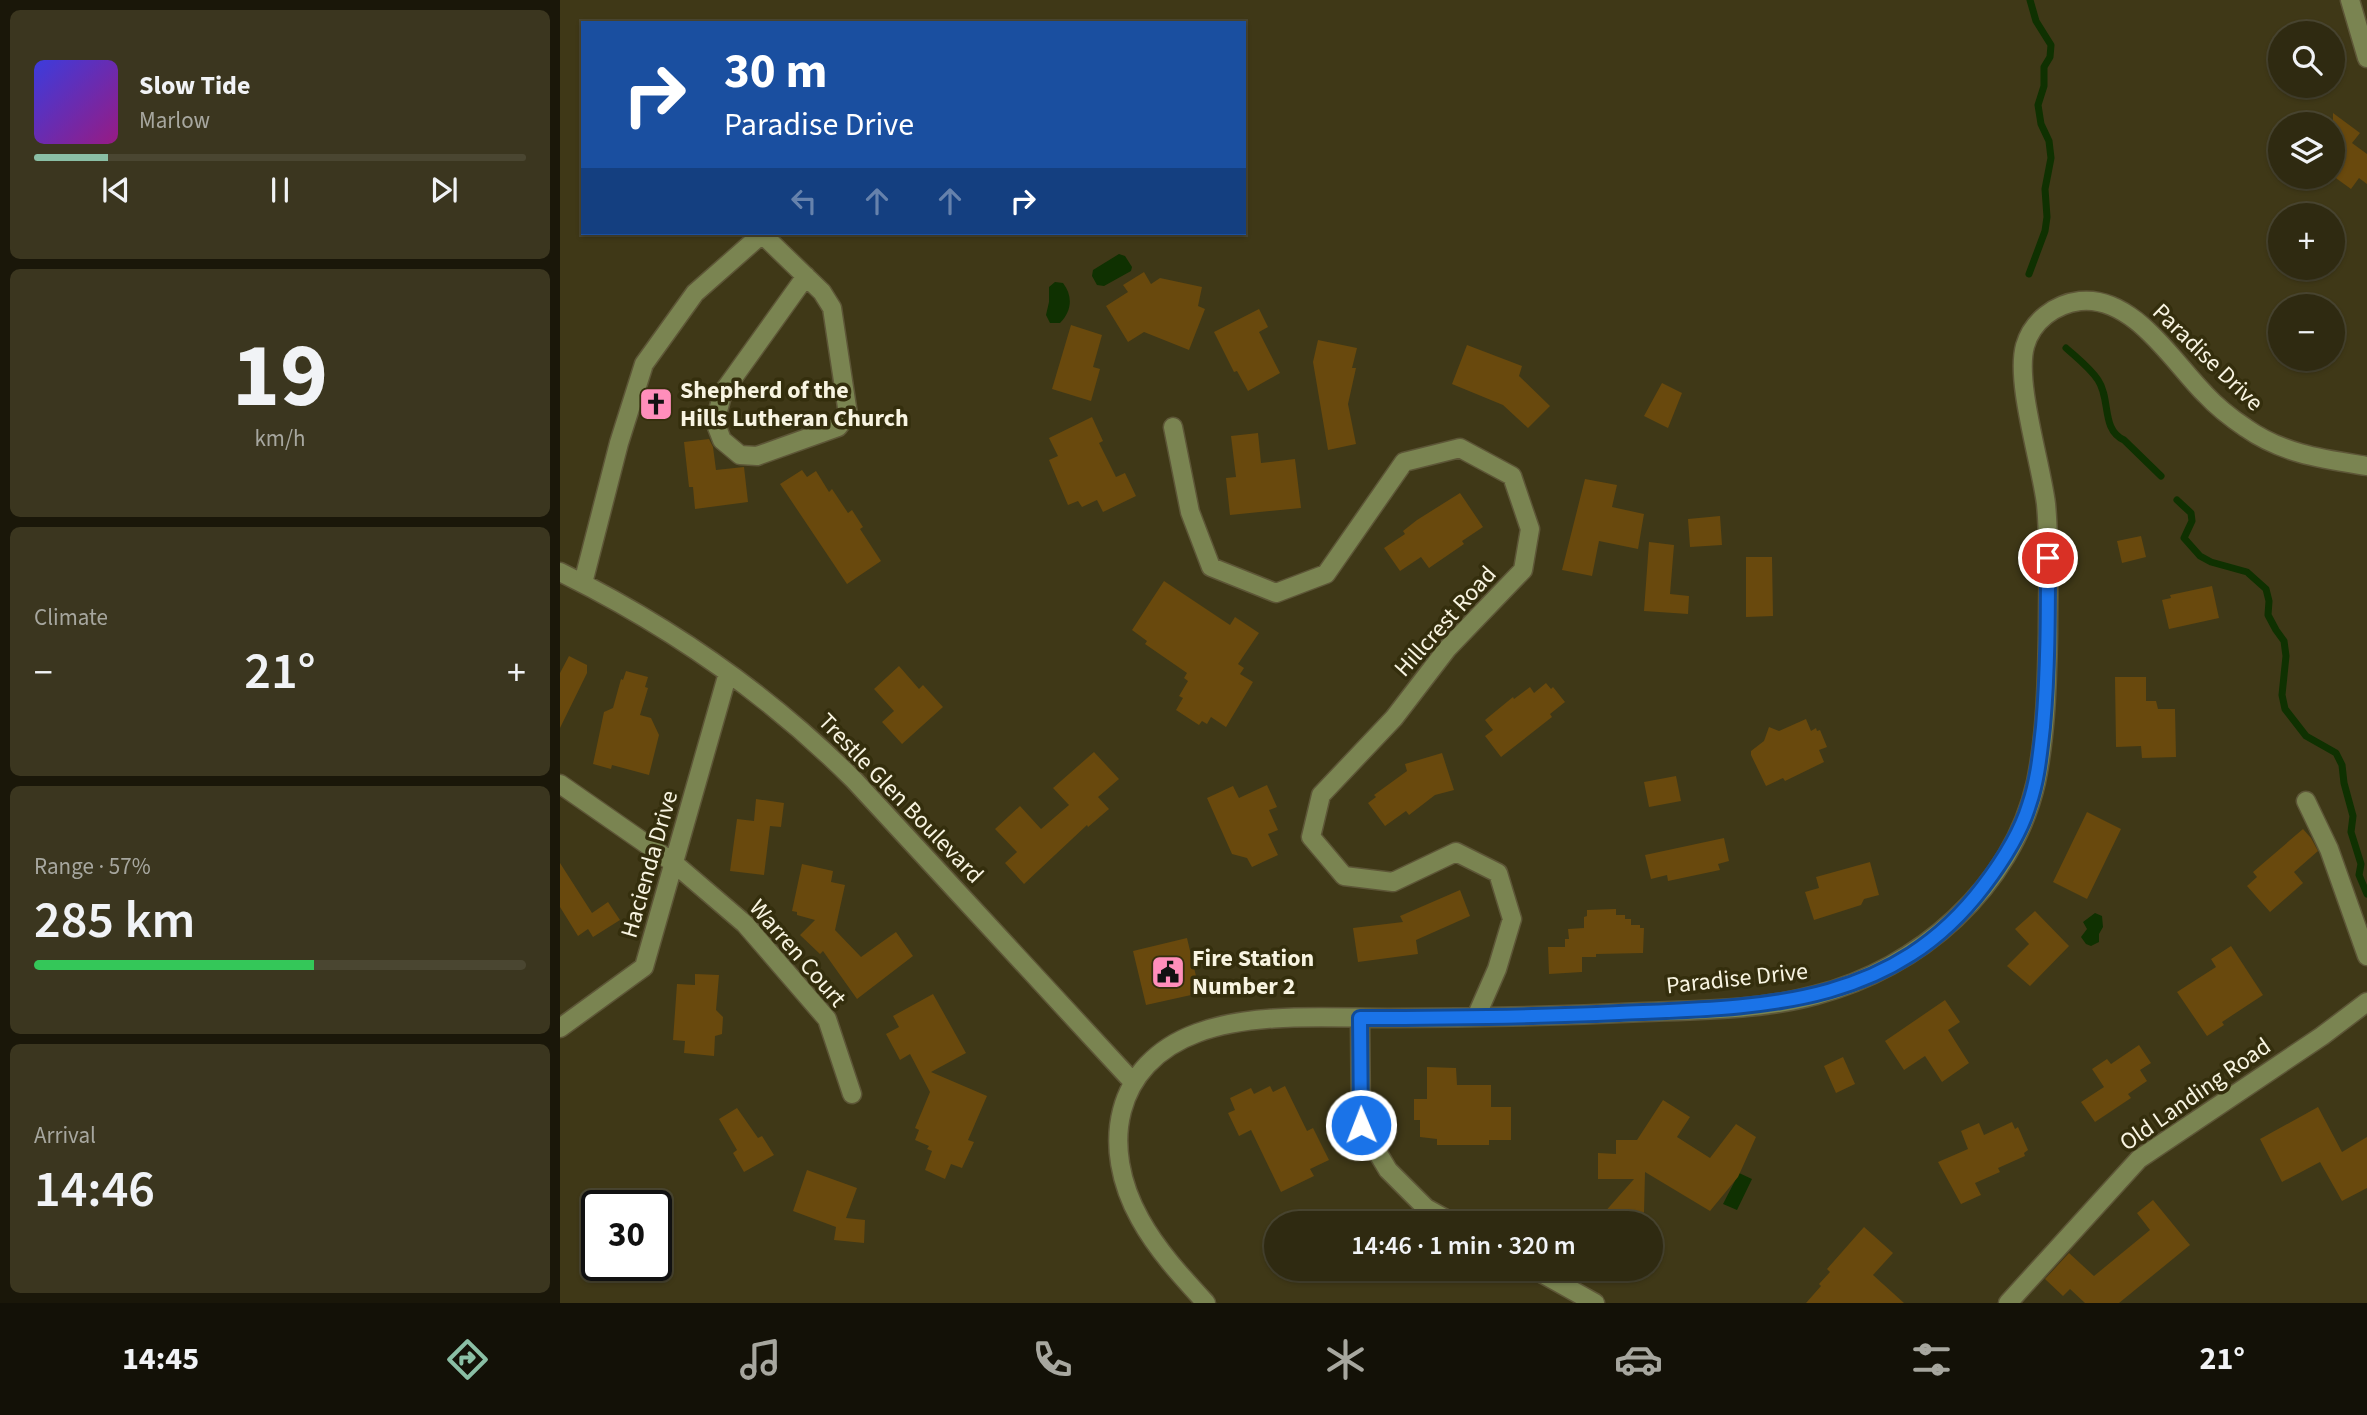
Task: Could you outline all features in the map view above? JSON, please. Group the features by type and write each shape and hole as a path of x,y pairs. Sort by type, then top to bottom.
{"street":[{"path":"2350,0 2367,58"},
{"path":"583,583 619,443 644,364 695,293 760,235"},
{"path":"764,235 791,263 806,276 822,292 832,308 848,414 838,428 757,456 740,455 722,440 715,422 723,392 806,276"},
{"name":"Paradise Drive","path":"1206,1303 1170,1262 1138,1216 1124,1179 1118,1141 1118,1122 1133,1082 1150,1062 1185,1038 1207,1030 1255,1021 1714,1009 1810,997 1872,976 1915,953 1950,925 1975,897 2013,842 2029,805 2038,770 2047,658 2048,533 2043,483 2023,362 2027,340 2033,329 2049,313 2080,301 2103,303 2113,307 2150,333 2203,393 2249,431 2293,453 2367,467"},
{"name":"Hillcrest Road","path":"1173,427 1189,512 1211,567 1276,593 1326,574 1404,462 1460,448 1512,476 1530,529 1523,570 1447,649 1394,718 1321,795 1311,837 1344,876 1393,882 1456,852 1498,873 1512,919 1497,969 1476,1017"},
{"name":"Trestle Glen Boulevard","path":"560,572 656,623 728,673 801,729 837,763 1133,1082"},
{"name":"Hacienda Drive","path":"560,1028 644,967 728,673"},
{"name":"Warren Court","path":"560,784 675,864 745,924 827,1019 852,1094"},
{"path":"2306,801 2329,849 2367,956"},
{"name":"Old Landing Road","path":"2008,1303 2139,1158 2322,1036 2367,1002"},
{"path":"1360,1018 1361,1125 1388,1170 1431,1211"},
{"path":"1556,1281 1595,1303"}],"shaded area":[{"path":"1119,254 1125,256 1132,267 1131,271 1104,286 1097,285 1092,276 1093,270"},
{"path":"1055,282 1063,283 1066,288 1070,298 1069,308 1060,323 1050,323 1046,315 1049,287"},
{"path":"2095,913 2102,916 2103,927 2099,942 2091,946 2081,937 2087,929 2083,922"},
{"path":"1739,1173 1752,1179 1737,1210 1723,1204"}],"building":[{"path":"2345,122 2360,133 2352,143 2367,154 2367,184 2359,178 2351,189 2345,185"},
{"path":"1144,272 1151,284 1160,278 1202,287 1198,306 1205,309 1189,350 1144,332 1128,342 1106,306 1128,292 1123,285"},
{"path":"1259,309 1268,327 1259,332 1280,373 1248,391 1237,371 1234,372 1214,332"},
{"path":"1071,325 1102,335 1093,367 1100,369 1091,401 1052,389"},
{"path":"1318,340 1357,348 1352,368 1356,368 1348,404 1356,444 1328,450 1313,362"},
{"path":"1467,345 1522,366 1519,376 1550,406 1528,428 1503,405 1452,384"},
{"path":"1662,383 1682,393 1668,428 1644,416"},
{"path":"1092,417 1103,441 1099,443 1116,477 1125,473 1136,496 1103,512 1097,500 1082,507 1078,501 1068,505 1049,460 1058,456 1049,438"},
{"path":"1258,433 1261,463 1295,459 1301,508 1230,515 1226,478 1236,477 1231,436"},
{"path":"709,439 713,447 716,470 744,467 748,502 695,509 693,487 689,487 684,442"},
{"path":"802,470 807,477 816,471 829,492 832,489 848,513 852,510 863,527 860,529 881,561 847,584 780,484"},
{"path":"1585,479 1617,485 1612,507 1644,514 1638,549 1599,541 1592,576 1562,570"},
{"path":"1460,493 1483,527 1429,568 1421,557 1400,571 1384,548 1405,534 1403,531 1417,520"},
{"path":"1720,516 1722,545 1690,547 1688,519"},
{"path":"2141,536 2146,557 2122,563 2117,541"},
{"path":"1649,542 1674,545 1670,594 1689,596 1688,614 1644,611"},
{"path":"1746,557 1772,557 1773,616 1746,617"},
{"path":"1164,581 1230,625 1235,617 1259,633 1238,664 1244,668 1240,674 1253,682 1226,727 1211,717 1207,724 1202,721 1199,725 1176,710 1183,698 1179,696 1188,681 1184,678 1187,673 1145,644 1147,641 1132,630"},
{"path":"2212,586 2219,618 2169,629 2162,600 2171,598 2170,595"},
{"path":"569,656 587,665 587,673 560,728 560,673"},
{"path":"899,666 919,689 923,685 943,707 902,744 882,722 894,711 874,689"},
{"path":"626,671 648,677 645,687 648,688 640,715 651,718 659,735 649,775 612,765 611,769 593,764 604,712 613,708"},
{"path":"2115,677 2146,677 2146,701 2156,701 2158,709 2175,709 2176,757 2142,758 2141,746 2116,747"},
{"path":"1546,683 1551,689 1553,687 1565,702 1550,714 1552,717 1501,757 1485,736 1493,730 1485,720 1513,697 1514,699 1530,687 1534,693"},
{"path":"1806,719 1811,731 1816,728 1817,731 1820,730 1827,747 1819,750 1824,762 1785,781 1783,778 1766,786 1751,751 1764,741 1769,727 1779,731"},
{"path":"1094,752 1119,779 1098,797 1109,809 1088,827 1087,825 1024,884 1005,863 1017,852 995,829 1020,806 1041,829 1069,805 1053,788"},
{"path":"1442,753 1454,790 1435,795 1409,815 1406,811 1385,826 1368,803 1376,797 1374,795 1407,771 1405,764"},
{"path":"1676,776 1681,801 1649,807 1644,782"},
{"path":"1267,785 1277,807 1269,810 1278,830 1268,834 1278,855 1252,867 1247,858 1232,854 1207,798 1233,786 1239,798"},
{"path":"756,799 784,803 781,827 770,826 764,875 730,871 737,819 754,821"},
{"path":"2087,812 2121,829 2087,899 2053,882"},
{"path":"2303,829 2318,851 2294,872 2303,883 2270,912 2247,886 2257,877 2253,872"},
{"path":"1724,838 1729,861 1718,864 1720,870 1668,881 1667,875 1651,879 1645,855"},
{"path":"1870,862 1879,895 1864,899 1861,905 1814,920 1805,892 1819,888 1816,877"},
{"path":"560,863 592,913 608,902 620,920 593,937 588,929 578,936 560,907"},
{"path":"802,864 833,871 831,882 845,885 835,930 861,957 896,932 913,956 857,999 823,951 820,954 800,935 815,920 792,911"},
{"path":"1460,890 1470,916 1416,940 1418,954 1358,962 1353,928 1403,922 1400,916"},
{"path":"1616,909 1616,915 1625,915 1625,919 1631,919 1631,925 1644,928 1643,953 1582,957 1582,972 1549,974 1548,947 1565,947 1565,939 1569,939 1568,929 1584,928 1587,910"},
{"path":"2035,911 2069,946 2030,986 2007,966 2029,944 2015,929"},
{"path":"1187,938 1200,993 1146,1005 1133,951"},
{"path":"2231,946 2263,995 2222,1022 2224,1025 2207,1036 2177,992 2216,967 2211,959"},
{"path":"695,974 719,975 716,1010 723,1017 722,1034 715,1036 714,1056 684,1053 685,1041 673,1040 677,984 695,985"},
{"path":"933,994 966,1053 931,1072 987,1096 968,1140 974,1142 962,1168 951,1164 945,1179 925,1170 932,1151 927,1149 929,1146 915,1140 919,1130 915,1128 930,1092 910,1054 900,1060 886,1034 899,1027 893,1016"},
{"path":"1945,1000 1960,1022 1948,1030 1969,1063 1942,1082 1925,1056 1904,1070 1885,1041"},
{"path":"2139,1045 2151,1063 2140,1070 2147,1081 2128,1094 2131,1098 2095,1122 2081,1102 2104,1087 2092,1069 2107,1059 2111,1064"},
{"path":"1843,1057 1855,1084 1836,1093 1824,1066"},
{"path":"1427,1067 1456,1068 1457,1085 1491,1085 1491,1107 1511,1107 1511,1140 1489,1140 1489,1145 1437,1145 1437,1139 1420,1137 1420,1120 1414,1120 1414,1099 1427,1099"},
{"path":"1270,1086 1273,1092 1285,1086 1307,1131 1313,1128 1329,1160 1310,1169 1314,1176 1281,1192 1251,1130 1239,1136 1228,1113 1235,1110 1230,1098 1251,1088 1254,1094"},
{"path":"1663,1100 1690,1117 1677,1137 1710,1158 1736,1124 1756,1137 1738,1177 1710,1211 1645,1172 1644,1211 1606,1211 1634,1179 1598,1179 1598,1153 1616,1154 1616,1140 1637,1140"},
{"path":"2318,1107 2342,1152 2367,1137 2367,1188 2342,1201 2320,1162 2282,1182 2260,1139"},
{"path":"737,1108 758,1138 762,1136 774,1155 744,1172 733,1153 737,1150 719,1119"},
{"path":"2012,1122 2015,1129 2018,1127 2028,1150 2024,1153 2025,1156 1998,1168 2000,1172 1975,1183 1981,1195 1961,1204 1938,1162 1968,1149 1961,1131 1979,1123 1984,1135"},
{"path":"807,1170 857,1188 846,1218 865,1220 864,1243 834,1240 836,1227 793,1211"},
{"path":"2153,1200 2190,1245 2119,1303 2085,1303 2070,1289 2063,1296 2045,1279 2069,1253 2094,1276 2150,1230 2137,1213"},
{"path":"1864,1227 1893,1253 1873,1275 1904,1303 1806,1303 1830,1272 1827,1269"}],"waterway":[{"path":"2029,274 2045,231 2045,189 2051,158 2049,141 2041,124 2038,105 2044,86 2044,67 2050,57 2051,45 2036,21 2030,0"},
{"path":"2066,348 2098,380 2112,429 2161,476"},
{"path":"2177,500 2191,513 2192,521 2184,538 2200,556 2211,562 2247,572 2266,589 2268,615 2284,641 2286,656 2282,695 2285,709 2306,736 2336,753 2342,765 2353,816 2351,832 2361,864 2359,875 2367,894"}],"place":[{"name":"Shepherd of the Hills Lutheran Church","path":"656,404"},
{"name":"Fire Station Number 2","path":"1168,972"}],"route":[{"path":"1361,1125 1360,1018 1574,1015 1714,1009 1787,1001 1832,991 1872,976 1915,953 1937,936 1975,897 1997,868 2020,829 2033,793 2045,707 2048,558"}]}
